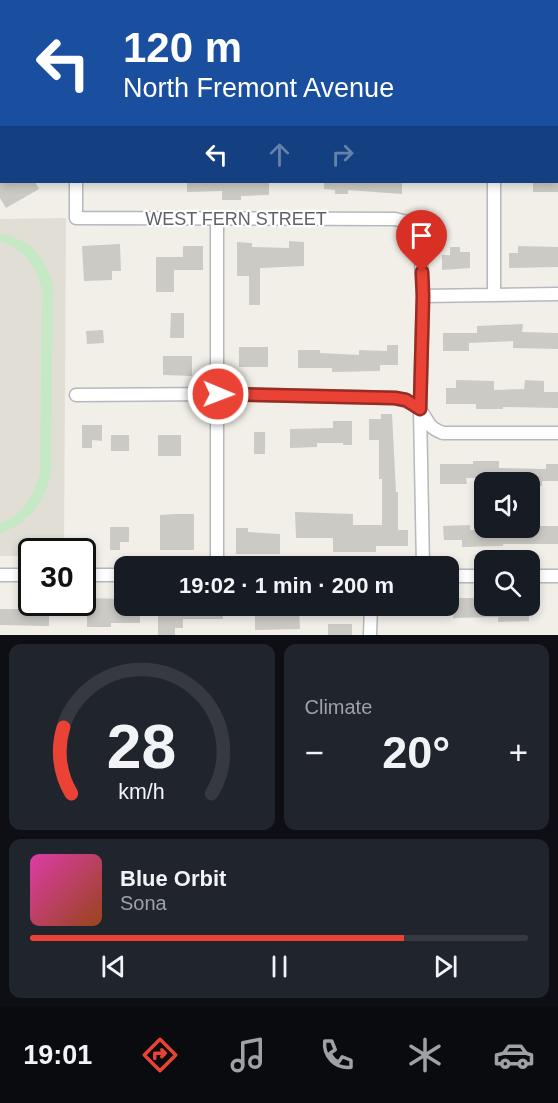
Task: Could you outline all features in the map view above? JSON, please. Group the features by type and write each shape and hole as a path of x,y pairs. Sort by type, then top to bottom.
{"street":[{"name":"WEST FERN STREET","path":"76,183 76,218 395,219 419,225 423,296"},
{"path":"494,183 494,295"},
{"path":"217,219 217,556"},
{"path":"423,556 420,409 423,296 558,294"},
{"path":"76,395 218,394 395,398 406,400 420,409 432,429 443,433 558,434"},
{"path":"0,575 18,575"},
{"path":"96,575 114,575"},
{"path":"540,576 558,576"},
{"path":"370,635 371,616"}],"shaded area":[{"path":"66,218 64,538 18,538 18,556 0,556 0,219"}],"green space":[{"path":"0,233 20,240 35,250 45,265 53,285 51,472 40,502 34,510 20,523 0,533 0,523 16,515 27,504 40,473 42,289 28,259 16,249 0,241"}],"building":[{"path":"0,183 36,183 39,189 6,208 0,198"},
{"path":"187,183 269,183 269,195 241,196 241,200 222,200 222,191 187,192"},
{"path":"324,183 402,183 402,194 348,190 348,194 335,194 335,190 324,189"},
{"path":"533,183 558,183 558,192 533,192"},
{"path":"289,241 304,242 304,266 260,268 260,305 249,305 249,276 237,276 237,242 252,243 252,247 289,248"},
{"path":"120,244 121,271 112,271 112,280 84,281 82,246"},
{"path":"183,246 203,246 203,270 174,270 174,292 156,292 156,257 183,257"},
{"path":"518,246 558,247 558,267 509,268 509,253 518,253"},
{"path":"450,247 460,247 460,252 470,252 470,268 442,270 442,255 450,255"},
{"path":"171,313 184,313 184,338 170,338"},
{"path":"523,324 522,332 558,333 558,349 513,348 513,341 469,343 469,351 443,351 443,333 477,333 477,326"},
{"path":"103,330 104,343 87,344 86,331"},
{"path":"387,345 398,345 398,365 380,365 380,371 332,372 332,368 298,368 298,350 359,355 359,350 387,351"},
{"path":"239,347 268,347 268,367 239,367"},
{"path":"163,356 192,356 192,376 163,375"},
{"path":"456,380 494,381 494,390 524,389 525,380 544,381 544,392 558,392 558,408 476,409 476,404 446,404 446,388 456,388"},
{"path":"381,414 392,414 396,492 398,492 398,530 408,530 408,546 376,546 376,552 333,552 333,538 296,538 295,512 353,514 353,525 382,525 379,440 369,440 369,419 381,419"},
{"path":"333,421 352,421 352,445 317,443 317,447 290,448 290,429 333,428"},
{"path":"82,425 102,425 102,441 92,440 92,448 82,448"},
{"path":"254,432 265,432 265,454 254,454"},
{"path":"111,435 129,435 129,451 111,451"},
{"path":"158,435 181,435 181,456 158,456"},
{"path":"473,461 499,461 499,468 546,469 546,464 558,464 558,481 542,481 542,486 540,486 540,472 474,472 474,478 466,478 467,484 440,484 440,464 473,464"},
{"path":"194,514 194,550 160,550 160,515"},
{"path":"470,525 470,530 474,530 474,538 540,538 540,526 558,526 558,544 462,547 462,540 444,540 443,526"},
{"path":"110,527 129,527 129,542 120,542 120,550 110,550"},
{"path":"236,528 248,528 248,532 280,534 280,554 236,554"},
{"path":"96,598 114,599 114,616 140,616 140,623 111,623 111,627 87,627 87,616 96,616"},
{"path":"459,598 474,598 474,616 529,616 529,621 498,622 498,617 453,618 453,616 459,616"},
{"path":"0,609 18,609 18,616 49,616 49,626 0,625"},
{"path":"158,616 223,616 223,619 183,619 183,628 175,628 175,635 158,635"},
{"path":"255,616 299,616 300,629 255,630"},
{"path":"328,624 352,624 352,635 328,635"}],"route":[{"path":"218,394 395,398 406,400 420,409 422,272"}]}
